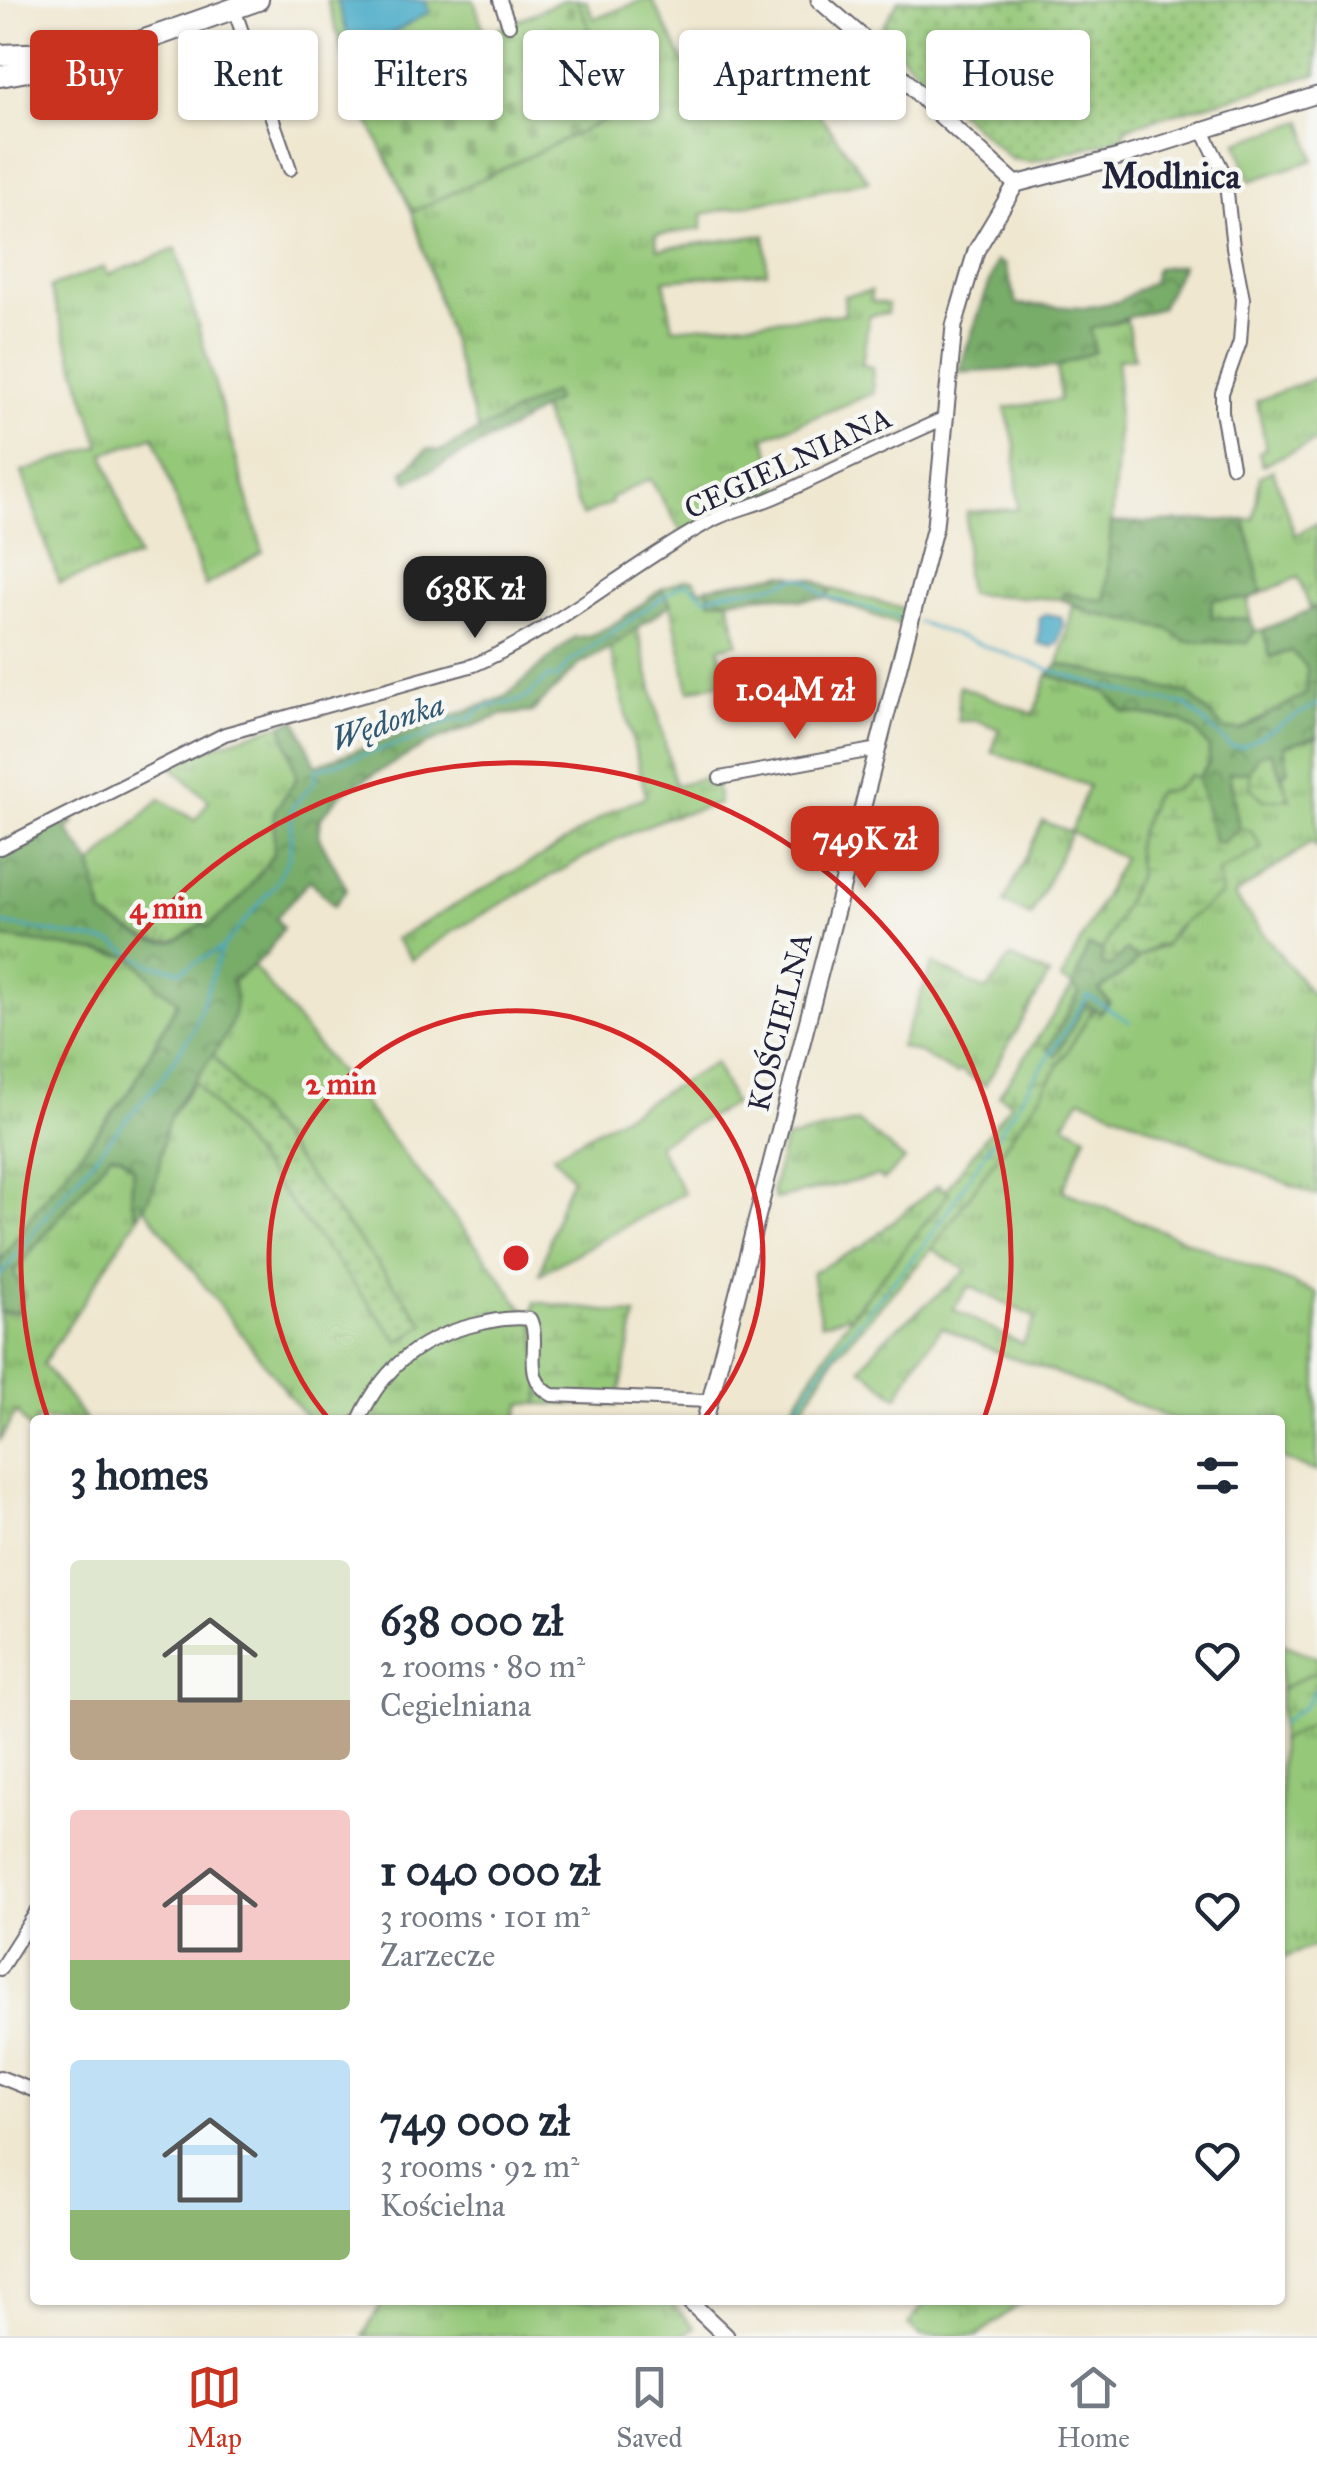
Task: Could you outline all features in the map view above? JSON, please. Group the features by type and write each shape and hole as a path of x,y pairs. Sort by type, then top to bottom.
{"main road":[{"path":"0,55 30,56 74,49 226,4 258,0"},
{"path":"0,76 98,57 226,4"}],"street":[{"path":"500,0 509,25"},
{"path":"820,0 878,50 930,106 1016,184 1119,157 1317,95"},
{"path":"226,4 290,169"},
{"path":"1202,130 1225,175 1243,299 1240,342 1222,393 1232,466"},
{"name":"KOŚCIELNA","path":"706,1415 935,526 954,326 976,250 1016,184"},
{"name":"CEGIELNIANA","path":"0,848 226,734 474,665 503,652 560,621 638,566 716,519 774,498 945,418"},
{"path":"720,778 878,748"},
{"path":"361,1415 384,1378 420,1344 456,1328 513,1317 530,1319 534,1326 536,1382 552,1395 710,1400"},
{"path":"0,1969 30,1922"},
{"path":"0,2078 30,2089"},
{"path":"693,2305 726,2336"}],"green space":[{"path":"327,0 474,0 483,30 338,30 338,36"},
{"path":"563,0 577,0 590,30 523,30 523,120 605,120 412,212 368,120 503,120 503,30 495,30"},
{"path":"577,0 586,0 594,19 652,0 679,52 679,120 823,120 869,181 702,214 702,229 655,235 658,249 765,235 767,272 664,280 673,328 845,314 844,296 871,291 871,301 888,304 887,313 869,316 862,365 872,367 874,393 765,437 780,488 683,534 650,479 582,516 541,409 556,400 553,393 479,433 412,212 605,120 659,120 659,30 590,30"},
{"path":"899,0 1317,0 1317,74 1130,126 1124,138 1031,162 1011,159 968,120 1090,120 1090,30 926,30 926,80 906,59 906,30 880,30"},
{"path":"1303,121 1314,160 1250,181 1237,142"},
{"path":"176,249 263,552 205,586 154,436 104,454 138,557 59,583 22,472 100,446 50,287 104,267 108,275"},
{"path":"997,261 1005,265 1017,304 1083,308 1117,302 1152,282 1156,268 1182,265 1161,308 1090,329 1095,351 1057,367 958,373"},
{"path":"1127,320 1134,358 1118,359 1117,460 1105,602 1064,593 1061,599 968,594 967,512 1018,509 1015,444 1005,408 1060,400 1057,367 1095,351 1089,329"},
{"path":"1317,377 1317,441 1262,465 1259,452 1266,448 1257,401"},
{"path":"553,392 556,400 507,431 408,482 403,472 427,449 440,451"},
{"path":"1273,470 1295,535 1317,523 1317,607 1310,608 1298,577 1262,593 1245,520 1254,519 1260,476"},
{"path":"1245,520 1262,593 1248,599 1212,599 1211,617 1250,619 1255,631 1247,643 1185,641 1168,629 1096,614 1061,599 1064,593 1105,601 1111,523"},
{"path":"782,574 815,580 831,589 826,598 800,600 777,595 710,601 707,587"},
{"path":"693,580 701,590 707,587 710,601 728,597 738,643 719,648 727,681 689,691 671,604 661,589"},
{"path":"661,589 671,604 579,665 532,712 502,715 431,742 343,792 321,817 319,837 347,889 334,906 310,880 276,918 283,928 266,955 232,982 236,1000 233,1018 214,1054 169,1120 156,1180 138,1217 131,1200 133,1167 121,1156 111,1154 14,1272 24,1294 18,1312 0,1312 0,1262 40,1204 130,1091 178,1001 132,957 0,937 0,854 72,819 75,823 67,829 92,865 103,915 156,941 178,940 203,923 208,927 241,898 274,853 274,812 297,778 282,724 296,719 316,765 505,697 574,637 608,627"},
{"path":"831,589 905,609 901,625 826,598"},
{"path":"1212,599 1248,599 1250,619 1211,618"},
{"path":"1073,606 1168,629 1185,641 1247,643 1255,631 1263,630 1271,657 1291,651 1307,668 1307,693 1241,730 1224,729 1188,694 1059,664"},
{"path":"1317,607 1317,736 1284,746 1288,770 1282,775 1271,752 1259,755 1250,771 1229,773 1239,828 1222,844 1214,841 1198,778 1209,763 1209,748 1197,732 1181,721 1124,712 1106,692 1048,675 1059,664 1189,694 1224,729 1241,730 1307,693 1307,668 1291,651 1270,657 1263,630"},
{"path":"637,626 675,785 715,775 719,804 665,818 617,839 450,933 412,960 395,939 554,849 609,812 646,796 610,648"},
{"path":"1048,675 1106,692 1124,712 1181,721 1197,732 1209,748 1209,763 1198,778 1190,775 1174,790 1158,792 1152,798 1136,845 1137,878 1103,950 1088,947 1073,986 1061,980 1123,858 1071,832 1088,786 992,752 999,729 979,721 958,721 959,686 1034,714"},
{"path":"282,724 297,779 274,812 274,853 241,898 207,928 203,923 174,941 147,938 103,915 92,865 160,799 195,820 209,801 170,765 210,747"},
{"path":"1317,736 1317,848 1312,842 1234,896 1317,1001 1317,1196 1081,1098 1064,1123 1086,1135 1063,1191 1317,1293 1317,1472 1285,1460 1285,1415 1162,1415 1008,1357 942,1327 898,1396 892,1393 861,1368 884,1339 967,1271 932,1249 1041,1094 1093,1009 1100,1013 1110,1003 1099,991 1140,957 1164,946 1251,831 1239,828 1229,773 1250,771 1250,787 1289,799 1282,775 1288,769 1284,746","holes":["969,1286 1036,1318 1022,1344 953,1309"]},
{"path":"1271,752 1290,799 1264,800 1250,787 1250,771 1259,755"},
{"path":"1191,775 1198,778 1214,841 1222,844 1239,828 1251,831 1262,848 1218,872 1221,895 1175,928 1164,946 1155,946 1137,958 1126,950 1110,966 1101,964 1103,950 1137,878 1136,845 1152,798 1158,792 1174,790"},
{"path":"1043,821 1071,832 1031,916 1004,903"},
{"path":"0,937 132,957 178,1000 130,1091 40,1204 0,1262"},
{"path":"1088,946 1103,950 1101,964 1110,966 1126,950 1137,958 1133,966 1099,990 1110,1003 1100,1013 1086,1004 1056,1057 1047,1049 1079,993 1073,986"},
{"path":"1010,957 1049,975 985,1086 961,1071 956,1074 918,1052 900,1047 933,963 987,991"},
{"path":"253,965 523,1309 533,1312 542,1385 538,1404 522,1404 518,1415 304,1415 144,1207 158,1173 169,1118 195,1081 399,1342 425,1324 213,1055 229,1028 232,982"},
{"path":"1073,986 1079,993 1047,1049 1056,1056 1086,1004 1093,1009 1041,1094 932,1249 835,1356 798,1415 788,1415 842,1328 949,1193 947,1188 1011,1103 999,1095"},
{"path":"213,1055 425,1324 399,1342 195,1081"},
{"path":"715,1063 734,1104 657,1144 684,1193 540,1274 572,1178 553,1155"},
{"path":"858,1122 905,1160 883,1180 878,1176 775,1199 772,1190 785,1139"},
{"path":"111,1154 121,1156 133,1167 131,1200 138,1217 43,1364 82,1415 30,1415 30,1430 16,1412 0,1440 0,1312 18,1312 14,1272"},
{"path":"938,1185 950,1193 851,1315 821,1324 812,1273 864,1245"},
{"path":"535,1302 636,1315 617,1405 538,1404 542,1385"},
{"path":"1285,1645 1317,1657 1317,1671 1285,1687"},
{"path":"1317,1671 1317,1721 1285,1738 1285,1687"},
{"path":"1317,1721 1317,1945 1285,1957 1285,1738"},
{"path":"381,2305 673,2305 695,2327 683,2336 363,2336"},
{"path":"923,2305 1018,2305 977,2336 920,2336 908,2325"}],"water":[{"path":"337,0 425,0 429,12 398,30 346,30"},
{"path":"1047,614 1061,617 1063,624 1058,643 1052,647 1038,643 1040,618"}],"waterway":[{"name":"Wędonka","path":"0,1276 165,1074 193,1030 222,948 275,885 290,855 292,808 314,782 316,770 428,736 441,724 471,718 488,707 523,699 547,677 557,678 570,662 682,584 689,584 706,598 797,577 807,580 825,596 903,618"},
{"name":"Wędonka","path":"918,622 1062,674 1186,705 1230,746 1242,747 1317,704"},
{"path":"0,923 113,943 150,964 181,971 220,949"},
{"path":"792,1415 836,1348 927,1242 1088,996 1130,1022"},
{"path":"1285,1720 1305,1706 1317,1687"}],"district":[{"name":"Modlnica","path":"1171,176"}]}
